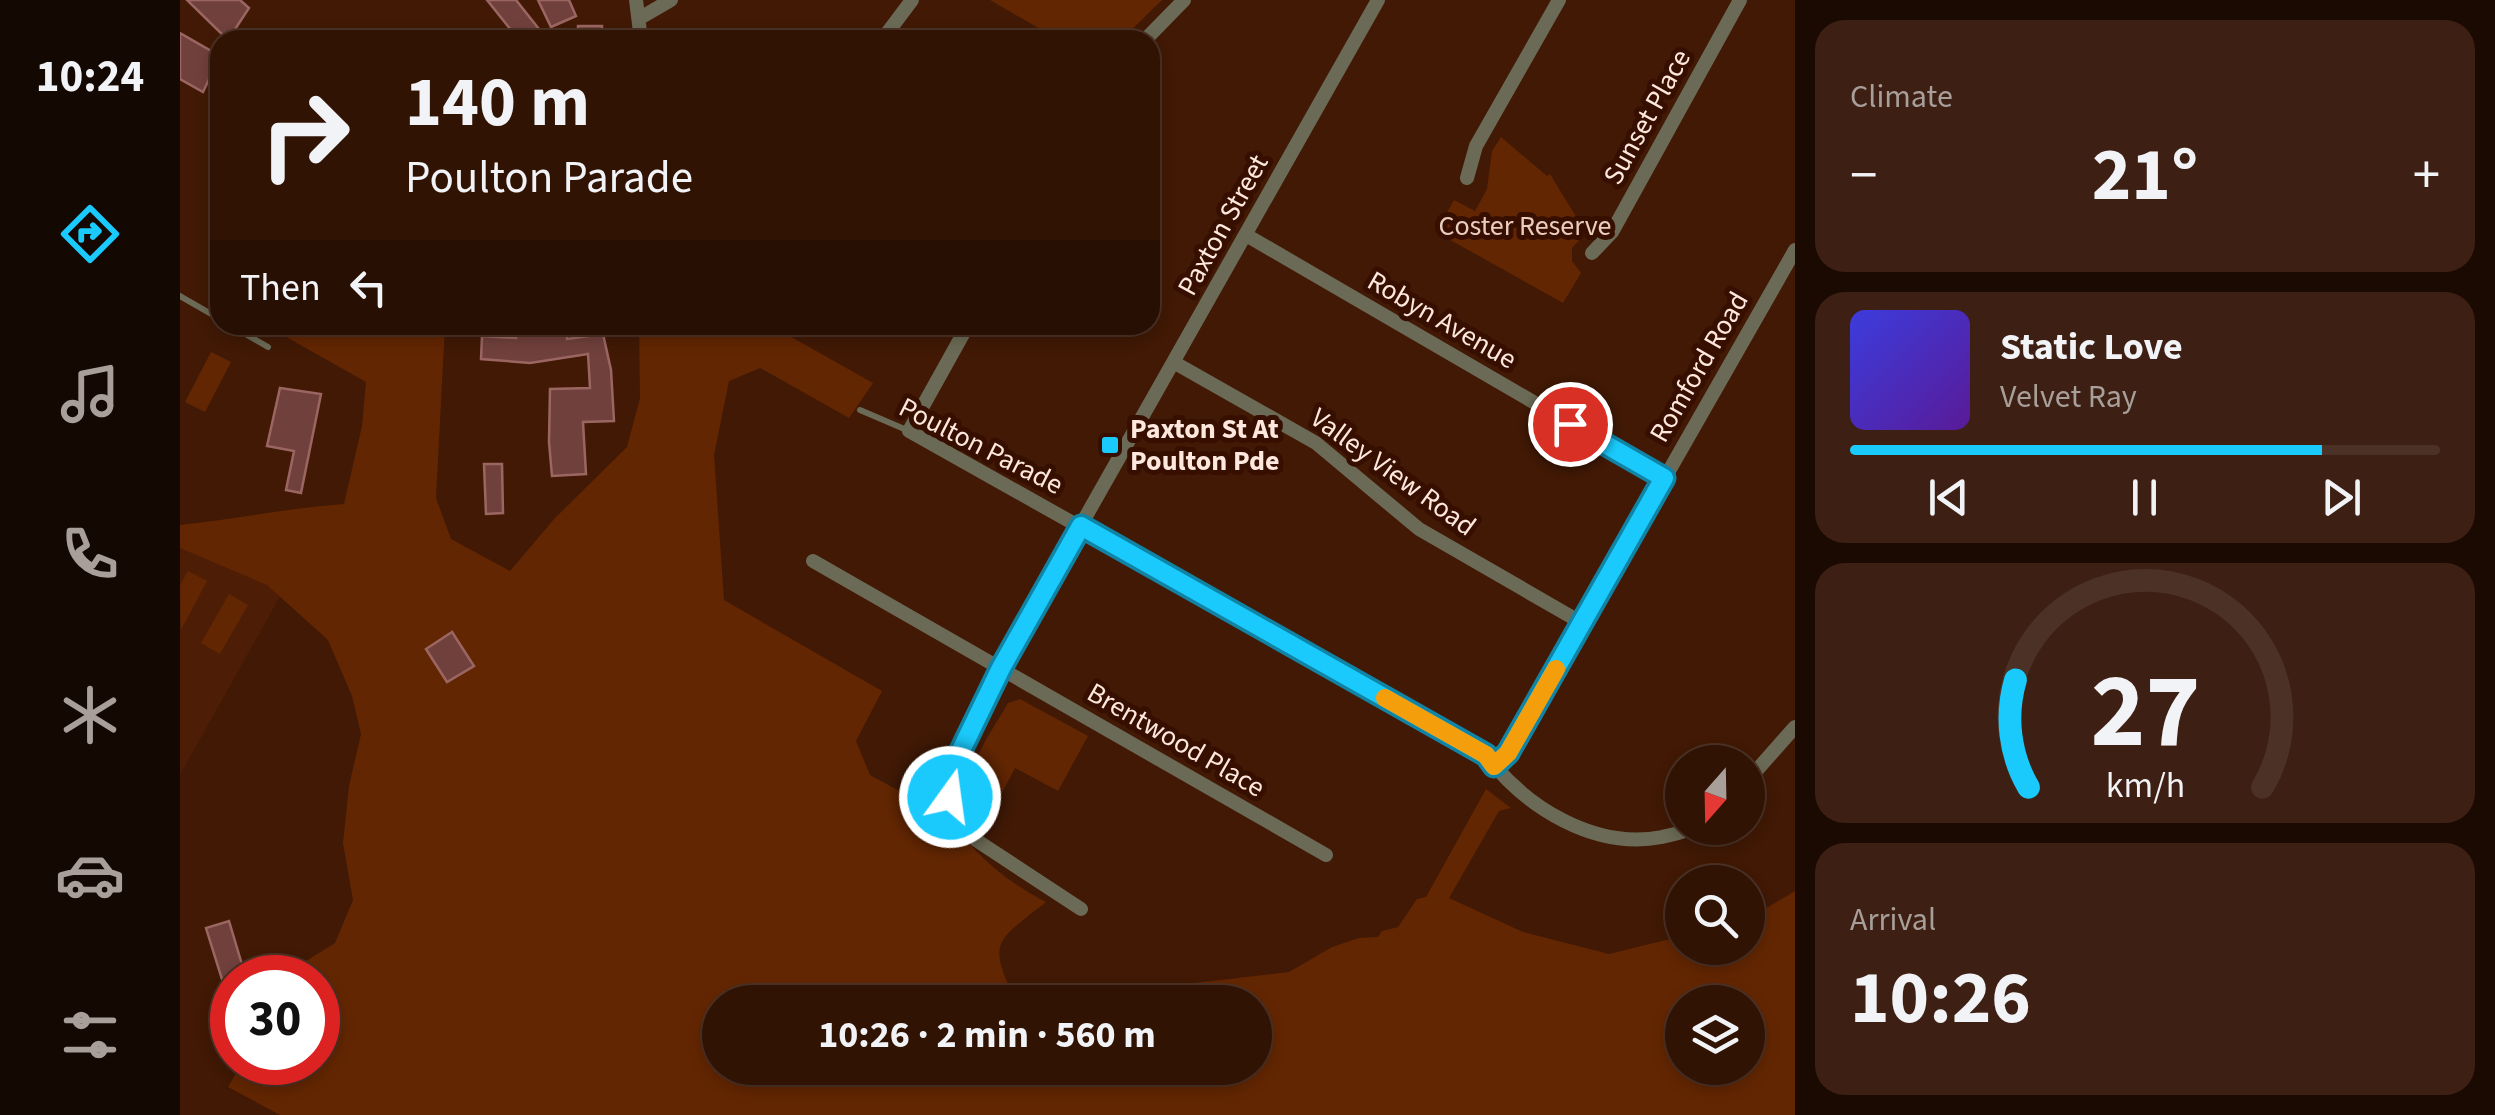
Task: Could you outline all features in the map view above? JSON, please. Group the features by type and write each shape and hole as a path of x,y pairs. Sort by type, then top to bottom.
{"street":[{"path":"636,0 641,30"},
{"path":"640,18 671,0"},
{"path":"890,30 912,0"},
{"path":"1154,30 1184,0"},
{"name":"Paxton Street","path":"1081,910 976,840 950,797 950,773 1001,668 1378,0"},
{"path":"1467,178 1476,146 1559,0"},
{"name":"Sunset Place","path":"1592,253 1612,232 1740,0"},
{"name":"Robyn Avenue","path":"1246,235 1664,478"},
{"name":"Romford Road","path":"1494,766 1508,753 1795,250"},
{"path":"909,432 962,335"},
{"name":"Valley View Road","path":"1175,363 1316,443 1419,529 1582,623"},
{"name":"Poulton Parade","path":"909,432 1486,755 1514,789 1556,817 1597,834 1636,842 1665,836"},
{"name":"Brentwood Place","path":"813,561 1326,855"},
{"path":"1765,761 1795,727"}],"lane":[{"path":"180,296 210,313"},
{"path":"247,335 268,347"},
{"name":"Poulton Parade","path":"860,410 909,432"}],"shaded area":[{"path":"180,534 283,591 180,775"}],"green space":[{"path":"990,0 1162,0 1131,30 1042,30"},
{"name":"Coster Reserve","path":"1501,137 1547,176 1550,174 1586,233 1572,248 1572,261 1581,273 1563,303 1436,232 1454,200 1475,211 1487,189 1492,151"},
{"path":"283,335 444,335 436,498 451,539 510,571 555,518 627,447 640,398 639,335 788,335 873,383 849,418 760,368 729,381 714,455 724,600 882,691 856,741 870,775 940,813 945,812 990,864 1046,902 1006,935 1001,944 1001,966 1009,985 702,985 702,1085 1272,1085 1272,985 1177,985 1289,972 1332,947 1359,938 1378,937 1382,931 1398,927 1417,899 1426,897 1486,789 1511,808 1499,811 1449,898 1523,932 1609,954 1665,940 1665,965 1765,965 1765,909 1795,891 1795,1115 280,1115 228,1087 340,1085 340,955 316,955 335,943 353,900 343,843 349,786 361,734 352,696 328,640 267,585 180,548 180,525 344,504 362,426 366,382"},
{"path":"211,352 231,362 205,412 185,402"},
{"path":"188,571 207,581 181,630 180,585"},
{"path":"229,594 248,605 220,654 201,643"},
{"path":"1020,699 1088,736 1058,791 1015,768 988,820 977,806 972,776 983,746 1008,703"}],"building":[{"path":"187,0 240,0 249,8 235,30 218,30"},
{"path":"487,0 516,0 539,29 511,30"},
{"path":"538,0 569,0 576,16 551,27"},
{"path":"578,26 602,26 602,30 578,30"},
{"path":"180,33 210,50 210,77 203,92 180,79"},
{"path":"603,335 611,370 614,421 583,422 586,474 552,476 549,442 550,389 590,388 588,354 530,363 481,359 482,336"},
{"path":"280,388 321,394 301,493 286,490 294,451 267,446"},
{"path":"484,464 502,464 503,513 486,514"},
{"path":"452,632 474,666 447,682 426,649"},
{"path":"229,921 239,955 214,955 206,928"}],"slow traffic":[{"path":"1385,698 1486,755 1494,766 1508,753 1556,669"}],"place":[{"name":"Paxton St At Poulton Pde","path":"1110,445"}],"route":[{"path":"950,797 950,773 1001,668 1081,526 1486,755 1494,766 1508,753 1664,478 1570,424"}]}
